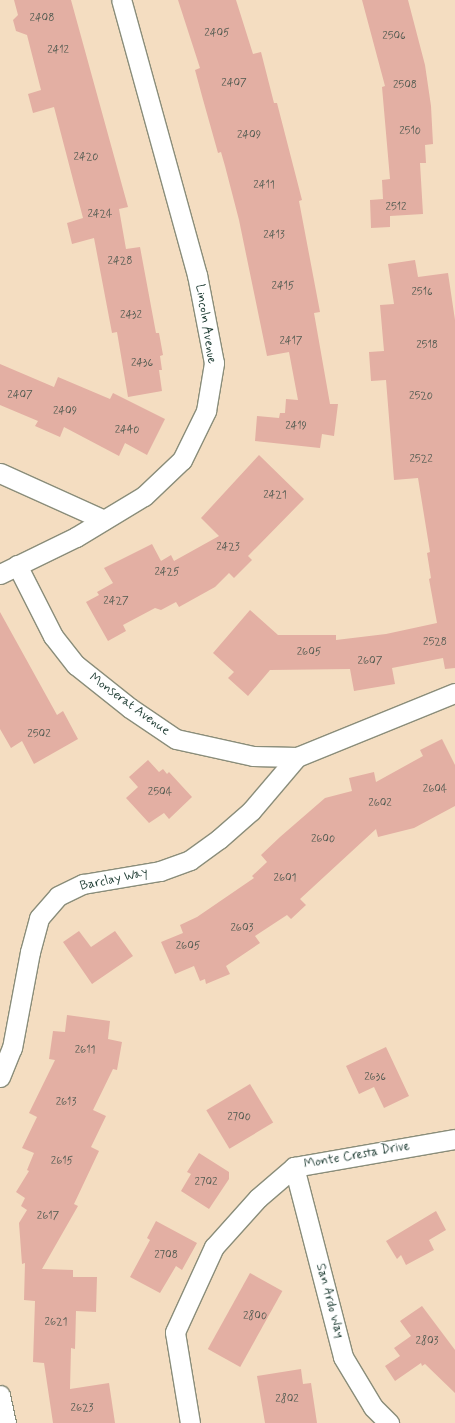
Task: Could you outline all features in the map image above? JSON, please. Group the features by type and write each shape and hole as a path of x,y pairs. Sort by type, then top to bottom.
{"street":[{"name":"Lincoln Avenue","path":"0,574 104,520 144,496 182,460 206,411 214,363 197,275 121,0"},
{"path":"0,473 104,520"},
{"name":"Monserat Avenue","path":"17,566 53,636 76,665 130,708 176,739 253,756 297,757 455,693"},
{"name":"Barclay Way","path":"0,1077 12,1048 30,952 39,918 58,896 83,884 160,871 190,860 219,839 251,811 297,757"},
{"name":"Monte Cresta Drive","path":"190,1423 175,1332 214,1247 258,1198 294,1167 455,1139"},
{"name":"San Ardo Way","path":"294,1167 343,1357 373,1407 389,1423"},
{"path":"0,1395 6,1423"}],"building":[{"path":"14,0 71,0 128,207 119,209 126,249 140,247 156,333 159,333 163,355 160,356 162,370 159,370 162,391 128,397 117,332 112,333 94,238 72,244 67,223 83,218 54,107 33,113 28,94 41,90 27,35 16,31 13,20 18,15"},
{"path":"178,0 236,0 253,54 261,52 274,103 277,103 302,200 299,201 320,312 314,313 330,404 338,404 334,436 322,434 320,448 255,441 257,416 279,418 280,413 285,413 286,399 298,400 289,352 267,356 239,220 221,152 218,153 195,70 200,68"},
{"path":"362,0 408,0 425,65 431,106 433,144 425,145 426,163 420,163 423,214 390,216 390,227 371,228 370,200 383,199 382,180 390,179 382,87 385,86"},
{"path":"415,260 418,277 448,273 455,320 455,668 445,669 443,658 392,668 395,684 354,691 350,669 270,670 248,696 228,678 234,672 213,653 250,610 278,635 336,635 336,640 386,634 437,623 429,579 431,578 427,553 430,552 418,478 394,480 386,380 371,381 369,352 384,351 380,305 394,304 388,264"},
{"path":"0,364 54,387 58,377 110,399 113,393 165,419 147,455 125,443 119,456 64,427 60,437 35,426 38,421 0,405"},
{"path":"259,455 304,499 248,556 252,560 234,578 229,573 215,587 179,607 176,602 161,610 155,608 123,625 126,631 108,641 86,602 99,595 97,592 113,583 104,568 152,544 161,561 171,555 174,561 219,536 201,518"},
{"path":"0,612 57,715 63,711 78,739 34,764 22,741 11,748 0,729"},
{"path":"442,739 455,765 455,806 414,828 378,837 376,829 300,899 306,905 291,919 287,915 255,936 260,943 226,966 230,974 206,984 205,979 200,981 194,966 175,974 161,942 183,933 180,925 197,917 254,878 252,876 267,862 261,855 280,837 325,798 352,791 349,778 374,772 376,782 423,756 420,750"},
{"path":"148,760 159,772 163,769 167,774 169,772 192,797 169,819 164,813 149,823 126,798 138,787 129,777"},
{"path":"79,931 91,947 115,931 133,956 92,984 63,942"},
{"path":"67,1015 110,1021 108,1039 122,1042 117,1070 113,1069 93,1110 106,1116 91,1147 99,1151 74,1204 78,1206 42,1269 73,1270 73,1277 97,1277 96,1312 76,1311 75,1349 71,1348 70,1389 109,1383 115,1423 53,1423 44,1363 33,1362 35,1301 24,1300 25,1263 22,1264 19,1223 27,1210 21,1206 25,1198 16,1192 29,1171 27,1170 34,1153 22,1148 37,1117 29,1113 55,1060 49,1059 53,1031 65,1032"},
{"path":"386,1047 409,1096 384,1108 374,1087 359,1094 346,1066"},
{"path":"250,1084 273,1123 229,1149 206,1110"},
{"path":"199,1153 229,1172 229,1179 209,1209 181,1191 191,1174 187,1172"},
{"path":"436,1211 446,1230 429,1240 434,1250 406,1265 401,1255 397,1259 386,1241"},
{"path":"156,1221 197,1243 182,1270 176,1266 160,1293 130,1277 150,1240 147,1238"},
{"path":"250,1273 282,1291 240,1367 208,1349"},
{"path":"422,1306 455,1350 455,1393 425,1364 422,1366 421,1363 395,1381 385,1366 400,1356 394,1348 411,1336 400,1321"},
{"path":"301,1369 303,1384 311,1383 317,1423 265,1423 257,1376"}]}
